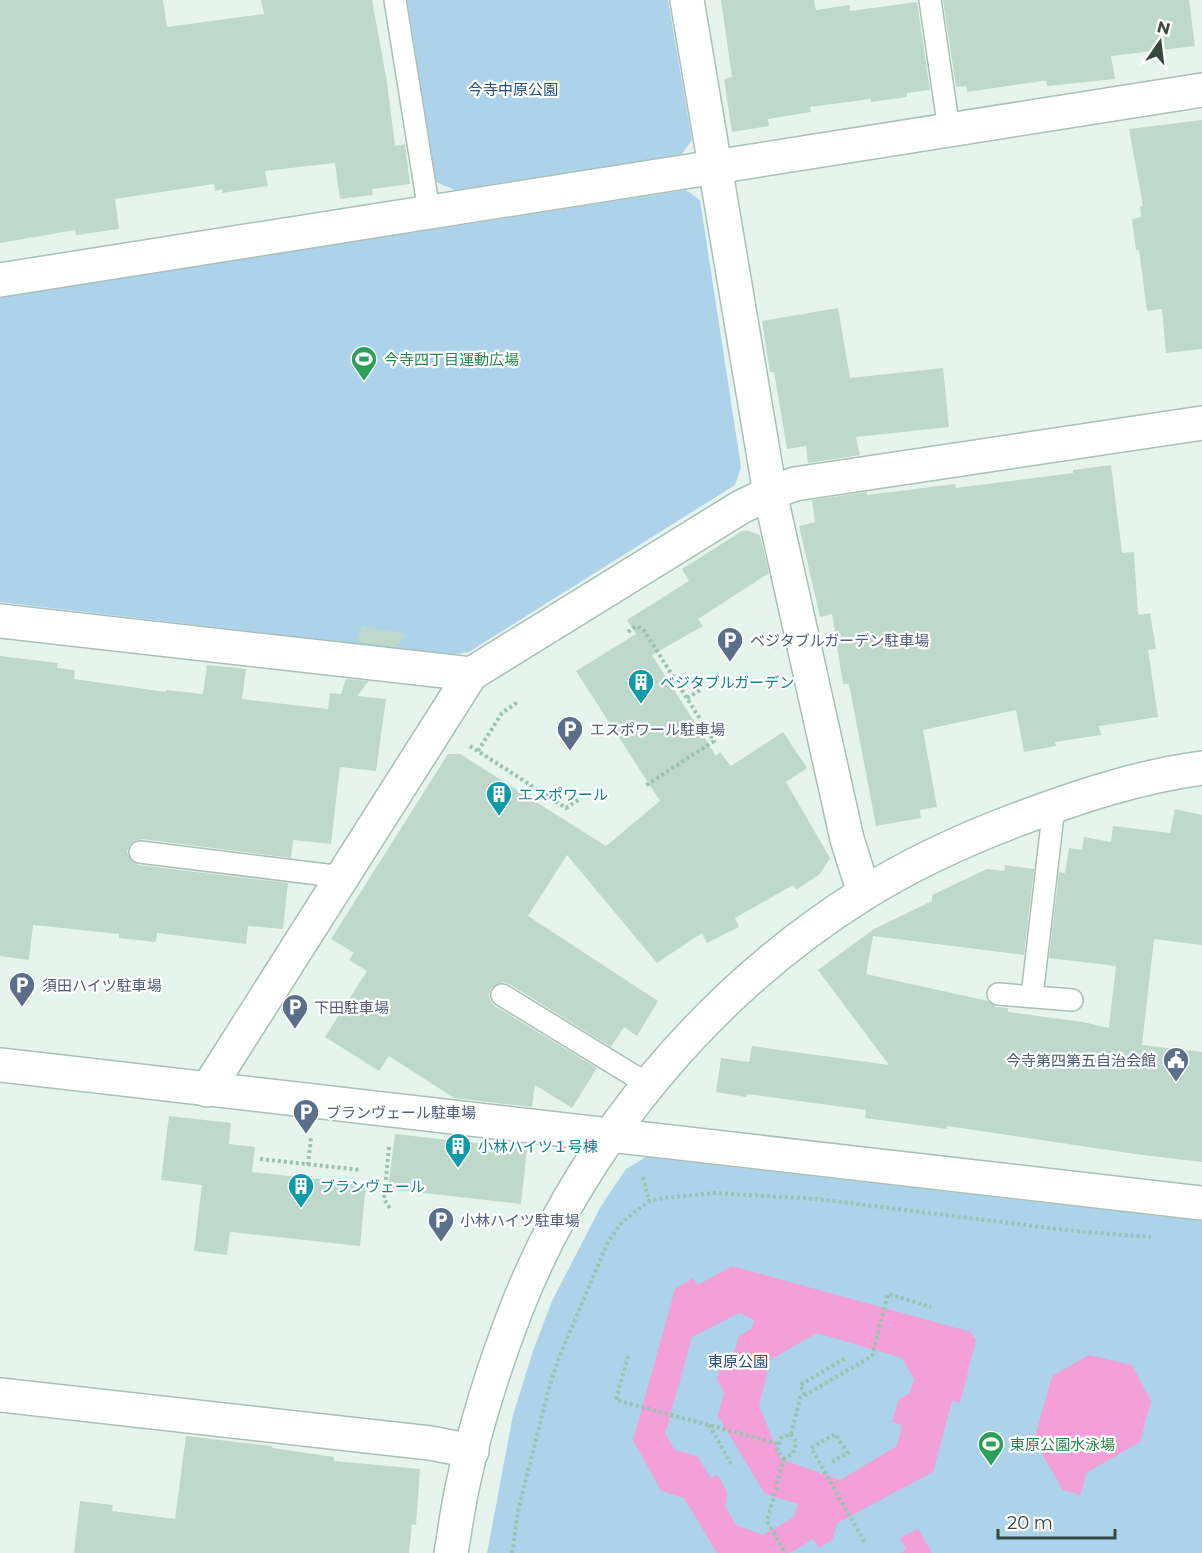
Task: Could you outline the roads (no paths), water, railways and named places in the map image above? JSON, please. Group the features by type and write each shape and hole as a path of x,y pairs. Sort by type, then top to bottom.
{"street":[{"path":"687,0 770,493 847,839 864,893"},
{"path":"0,280 1202,90"},
{"path":"207,1090 471,674 741,507 795,484 1202,423"},
{"path":"0,621 471,674"},
{"path":"451,1553 463,1484 500,1356 522,1297 560,1218 611,1135 649,1085 716,1011 765,966 815,927 864,893 935,854 1053,806 1108,789 1202,768"},
{"path":"0,1065 1202,1203"},
{"path":"0,1395 430,1443 472,1451"}],"lane":[{"path":"395,0 429,211"},
{"path":"930,0 949,130"},
{"path":"1032,996 1053,806"},
{"path":"140,852 343,877"},
{"path":"998,994 1072,1000"},
{"path":"502,995 649,1085"}],"place":[{"name":"今寺四丁目運動広場","path":"364,382"},
{"name":"ベジタブルガーデン駐車場","path":"730,663"},
{"name":"ベジタブルガーデン","path":"641,705"},
{"name":"エスポワール駐車場","path":"570,752"},
{"name":"エスポワール","path":"499,817"},
{"name":"須田ハイツ駐車場","path":"22,1008"},
{"name":"下田駐車場","path":"295,1030"},
{"name":"今寺第四第五自治会館","path":"1176,1083"},
{"name":"ブランヴェール駐車場","path":"306,1135"},
{"name":"小林ハイツ１号棟","path":"458,1169"},
{"name":"ブランヴェール","path":"301,1209"},
{"name":"小林ハイツ駐車場","path":"441,1243"},
{"name":"東原公園水泳場","path":"991,1467"}],"park label":[{"name":"今寺中原公園","path":"513,89"},
{"name":"東原公園","path":"738,1361"}]}
